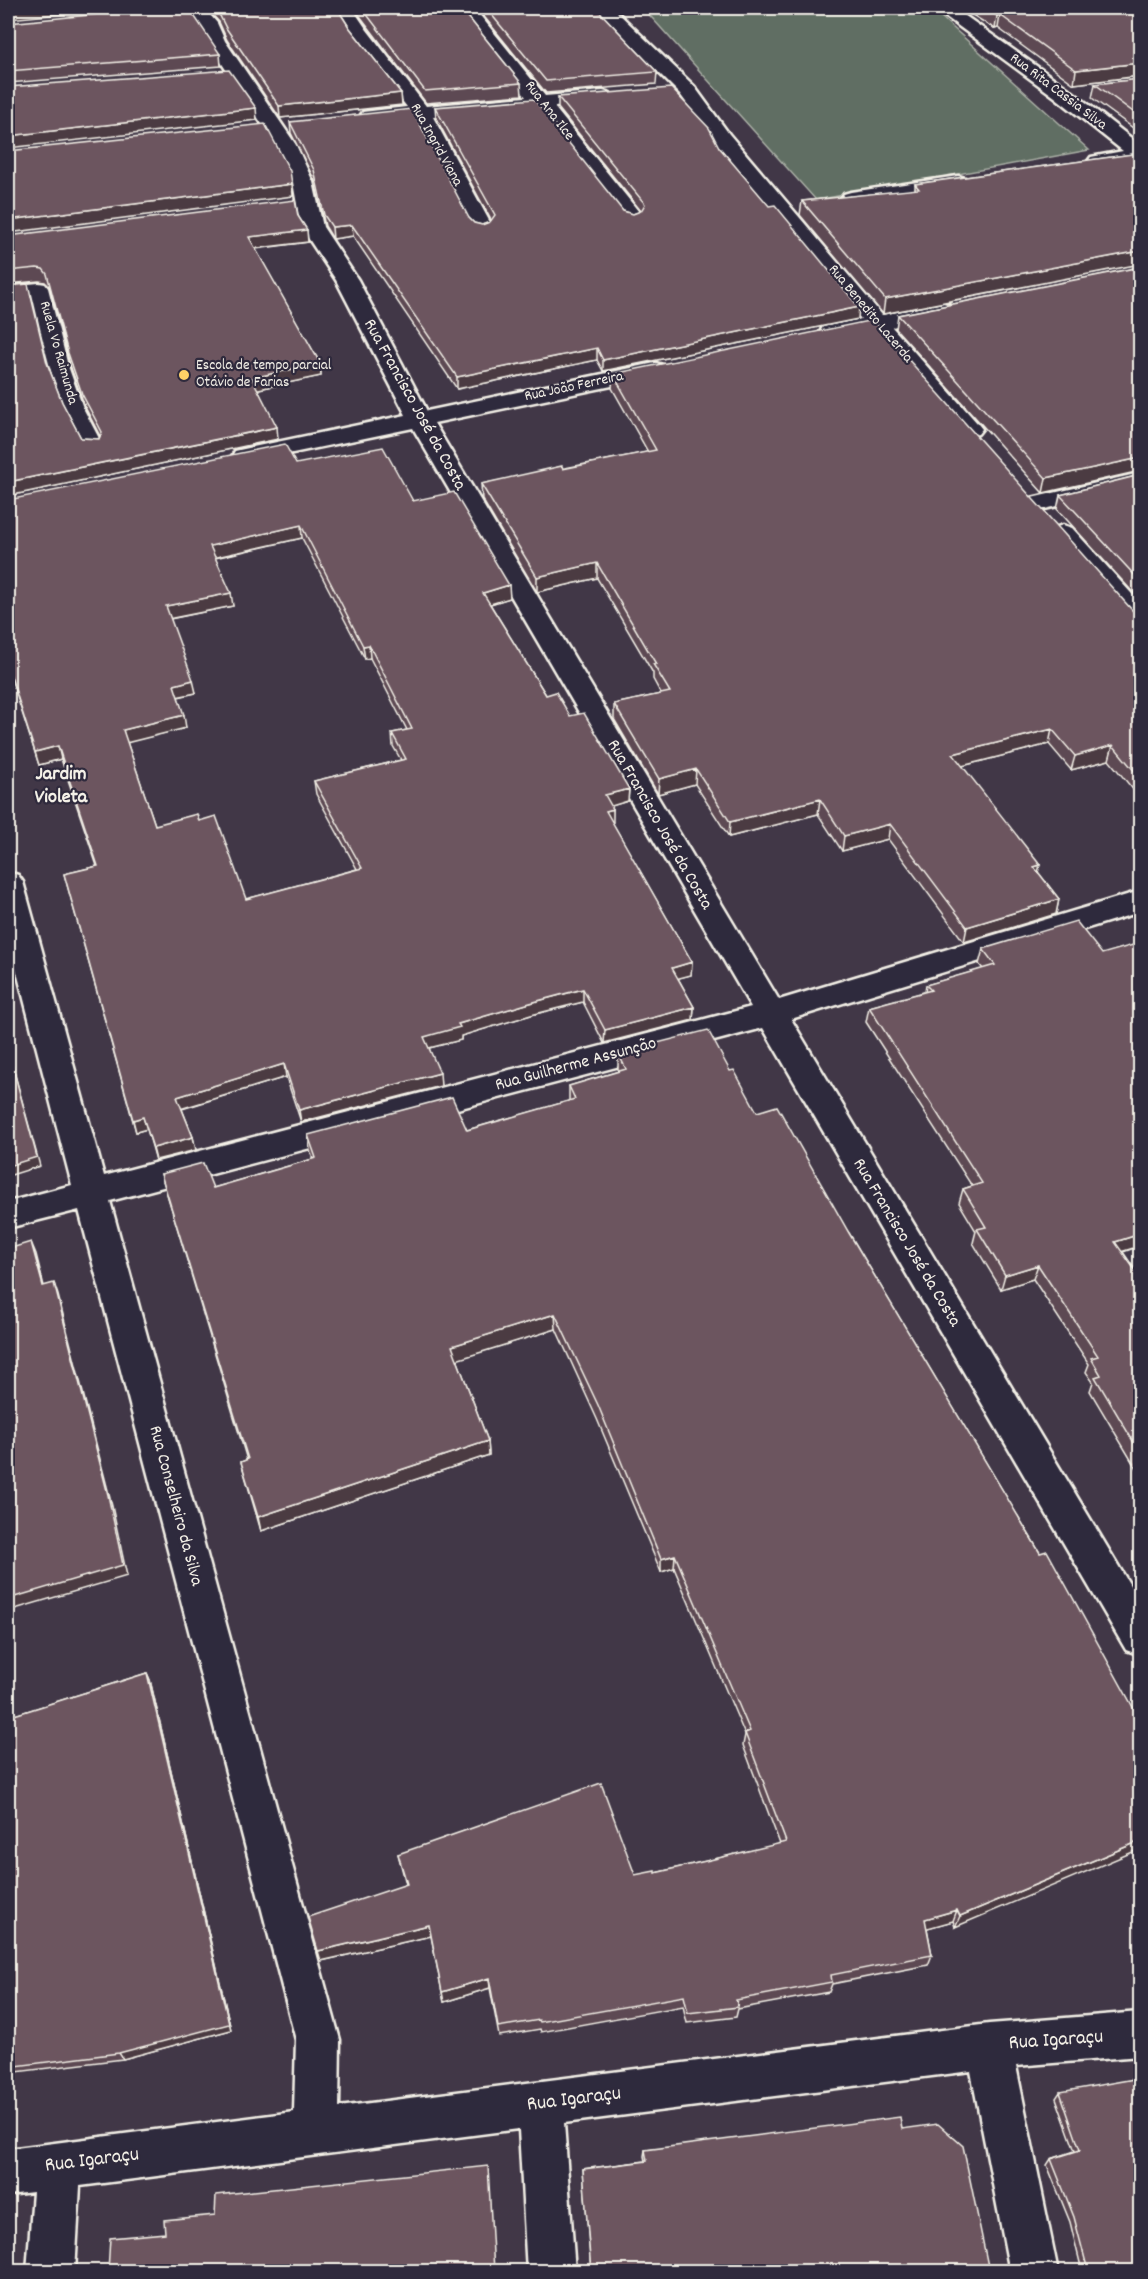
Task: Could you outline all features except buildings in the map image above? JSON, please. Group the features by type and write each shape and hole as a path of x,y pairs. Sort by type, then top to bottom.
{"street":[{"name":"Rua Francisco José da Costa","path":"190,8 208,22 225,74 255,96 272,127 286,145 303,182 295,204 347,280 420,420 1140,1637"},
{"name":"Rua Ingrid Viana","path":"343,8 359,33 420,111 482,228"},
{"name":"Rua Ana Ilce","path":"465,8 543,102 632,217"},
{"name":"Rua Benedito Lacerda","path":"603,8 687,90 722,138 876,323 982,443"},
{"name":"Rua Rita Cassia Silva","path":"943,8 1062,93 1140,155 1082,163"},
{"path":"665,92 687,90"},
{"path":"1062,93 1084,90"},
{"path":"354,118 621,96"},
{"path":"828,202 978,179"},
{"path":"782,209 805,205"},
{"path":"806,338 968,305"},
{"name":"Rua João Ferreira","path":"224,461 677,365"},
{"path":"1140,480 1028,495 1140,618"},
{"name":"Rua Conselheiro da Silva","path":"8,882 318,2040 316,2134"},
{"name":"Rua Guilherme Assunção","path":"8,1215 770,1014 1140,901"},
{"name":"Rua Igaraçu","path":"8,2172 989,2046 1140,2034"},
{"path":"989,2046 1034,2271"},
{"path":"540,2104 551,2271"},
{"path":"51,2271 58,2165"}],"lane":[{"name":"Ruela Vo Raimunda","path":"8,291 39,288 73,408 93,446"}],"green space":[{"path":"643,8 931,8 1089,150 816,200"}],"place":[{"name":"Escola de tempo parcial Otávio de Farias","path":"184,375"}],"district":[{"name":"Jardim Violeta","path":"61,786"}]}
